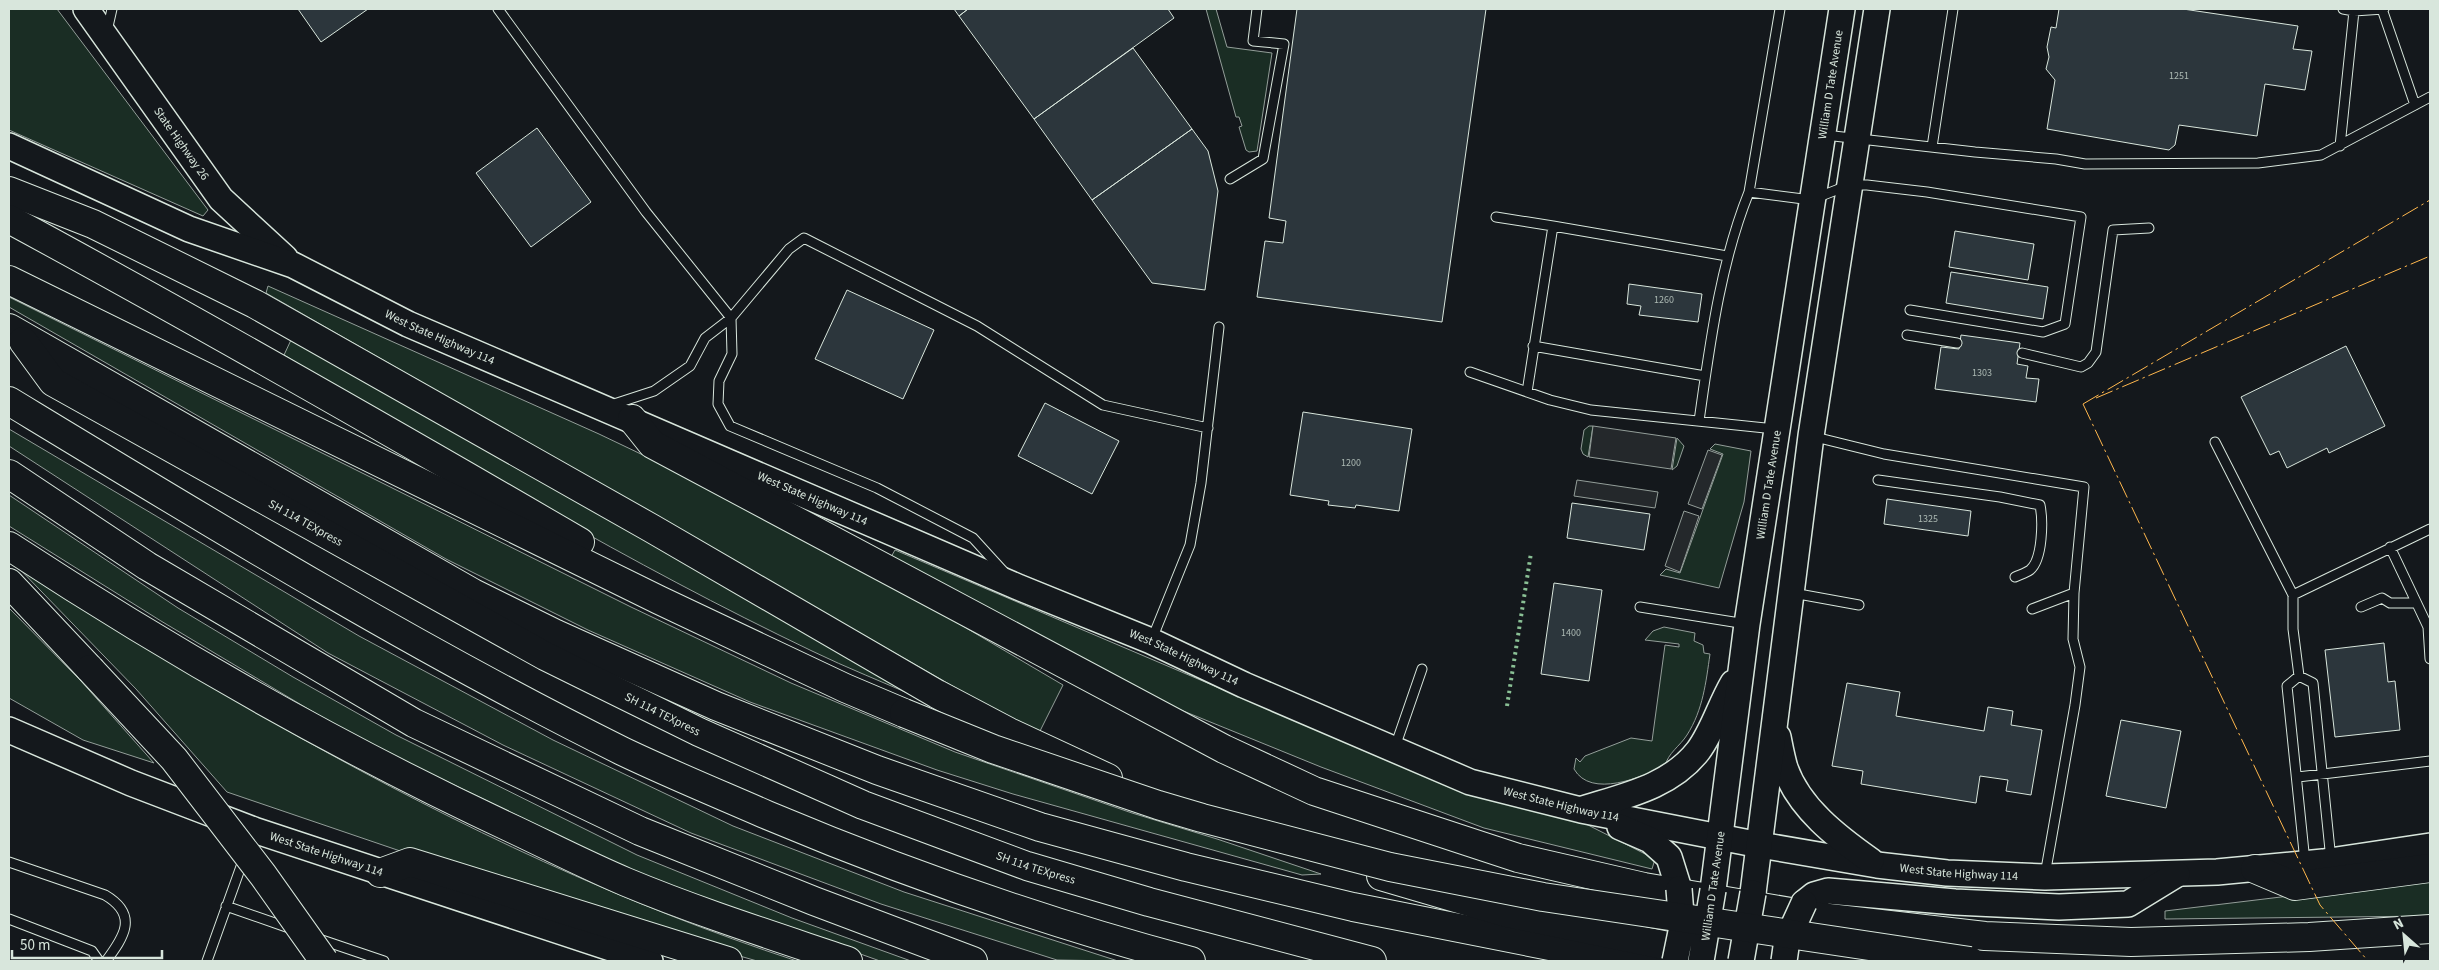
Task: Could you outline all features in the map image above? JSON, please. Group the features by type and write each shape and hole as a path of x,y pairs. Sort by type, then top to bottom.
{"highway":[{"path":"9,191 93,224 256,304 651,528 937,694 1009,732 1112,780 1299,851 1507,913 1668,946 1711,961"},
{"path":"9,219 317,389 589,547 597,552 623,582"},
{"path":"9,280 623,582 845,688 993,749 1158,805 1390,867 1544,897 1970,961"},
{"path":"13,331 473,593 556,634 716,706 877,770 1040,827 1186,867 1353,907 1570,950 1655,961"},
{"name":"SH 114 TEXpress","path":"13,331 53,382 487,624 699,732 863,805 1027,866 1149,902 1372,961"},
{"path":"9,400 254,550 436,654 622,751 676,776 842,846 1007,906 1191,961"},
{"path":"632,418 652,444 1224,749 1314,791 1518,858 1644,887 1820,917 1985,936 2131,942 2309,937 2430,929"},
{"path":"9,474 147,566 414,723 640,831 814,901 972,961"},
{"path":"9,546 72,587 210,671 357,753 626,882 848,961"},
{"path":"9,583 174,759 263,875 324,961"},
{"path":"380,872 410,862 728,961"},
{"path":"2254,869 2295,886 2430,868"}],"main road":[{"name":"State Highway 26","path":"86,9 221,199 292,265"},
{"name":"William D Tate Avenue","path":"1701,961 1713,890 1747,624 1842,9"},
{"path":"1741,961 1760,845 1790,592 1811,436 1877,9"},
{"name":"West State Highway 114","path":"9,146 189,230 292,265 408,324 632,418 1018,587 1151,641 1244,686 1470,782 1581,810 1760,845 1877,866 1947,873 2045,877 2254,869 2331,861 2430,846"},
{"path":"1776,430 1811,436"},
{"path":"1581,810 1659,784 1681,770 1698,751 1741,669"},
{"path":"1774,722 1785,768 1799,795 1841,840 1877,866"},
{"name":"West State Highway 114","path":"9,730 131,783 254,830 650,961"},
{"path":"1581,810 1650,840 1669,857 1680,889 1682,927 1675,961"},
{"path":"1784,961 1788,940 1804,903 1814,896 1828,891 1955,902 2059,907 2128,904 2179,873"}],"lane":[{"path":"106,36 112,9"},
{"path":"498,9 646,212 731,318 732,354 719,381 718,404 730,426 877,488 973,538 1018,587"},
{"path":"1230,179 1263,159 1284,44 1253,41 1258,9"},
{"path":"1699,421 1705,376 1727,256 1749,192 1780,9"},
{"path":"1932,147 1954,9"},
{"path":"2343,9 2383,9 2415,105"},
{"path":"2340,146 2354,10"},
{"path":"1822,135 2056,159 2085,164 2258,163 2322,155 2430,97"},
{"path":"1749,192 1811,200 1849,185 1927,192 2082,217 2065,324 2043,332 1910,310"},
{"path":"1496,217 1727,256"},
{"path":"1527,392 1553,226"},
{"path":"2022,353 2081,366 2088,363 2096,352 2113,230 2149,228"},
{"path":"603,407 654,391 690,366 705,338 731,318 789,249 804,238 977,326 1103,405 1208,428"},
{"path":"1151,641 1190,545 1201,483 1219,326"},
{"path":"1907,334 1957,344"},
{"path":"1533,346 1705,376"},
{"path":"1470,372 1527,392 1591,410 1776,430"},
{"path":"1811,436 1884,454 2084,487 2074,593 2073,639 2080,667 2076,705 2045,877"},
{"path":"2215,442 2293,595 2293,629 2298,676"},
{"path":"1878,480 2040,504 2043,519 2038,558 2030,570 2015,577"},
{"path":"2293,595 2430,529"},
{"path":"2390,547 2428,626 2430,659"},
{"path":"1790,592 1859,605"},
{"path":"2032,609 2074,593"},
{"path":"2361,607 2382,598 2390,603 2416,603"},
{"path":"1640,607 1747,624"},
{"path":"1394,750 1422,669"},
{"path":"2298,676 2313,683 2331,861"},
{"path":"2298,676 2287,686 2298,777 2305,864"},
{"path":"2298,777 2430,761"},
{"path":"207,961 254,830"},
{"path":"9,862 105,895 115,901 124,914 127,923 120,943 106,961"},
{"path":"226,906 384,961"},
{"path":"9,919 92,950 98,961"}],"green space":[{"path":"9,9 57,9 208,210 203,216 9,130"},
{"path":"1206,9 1216,9 1227,47 1272,53 1257,151 1249,152 1246,150 1239,127 1242,126 1239,117 1236,117"},
{"path":"268,286 599,434 710,487 917,599 1063,685 1038,735 266,293"},
{"path":"9,297 631,607 791,683 955,752 1132,813 1321,874 1302,875 1013,794 937,770 750,702 588,630 446,559 9,307"},
{"path":"291,340 654,545 919,698 825,657 744,618 544,510 284,355"},
{"path":"1589,426 1593,426 1588,457 1583,454 1581,449 1584,430"},
{"path":"9,429 359,636 553,740 733,826 904,892 1118,961 1057,960 881,904 691,833 503,745 328,653 9,446"},
{"path":"1677,438 1684,446 1677,466 1672,470"},
{"path":"1715,444 1751,451 1744,502 1719,588 1660,575 1666,569 1680,573 1723,454 1710,449"},
{"path":"9,495 178,608 293,677 396,735 637,855 792,918 911,961 880,961 640,875 345,731 161,621 9,526"},
{"path":"895,550 1393,762 1488,798 1586,824 1655,859 1652,869 1484,828 1321,767 1171,706 891,557"},
{"path":"9,558 227,695 360,771 482,832 606,889 669,915 797,961 757,961 633,925 456,870 227,792 136,689"},
{"path":"9,608 81,681 154,763 83,740 9,698"},
{"path":"1664,627 1695,633 1694,641 1703,645 1704,653 1710,654 1703,696 1697,716 1665,766 1631,780 1617,783 1592,783 1582,778 1574,769 1576,758 1580,762 1585,756 1631,738 1652,741 1665,645 1679,647 1679,644 1645,640 1653,631"},
{"path":"2430,879 2430,916 2165,919 2165,911"}],"shaded area":[{"path":"1593,426 1676,438 1671,469 1589,457"},
{"path":"1708,450 1722,455 1702,509 1688,504"},
{"path":"1577,480 1658,492 1655,508 1574,496"},
{"path":"1684,511 1699,516 1680,572 1665,566"}],"building":[{"path":"298,9 368,9 321,42"},
{"path":"954,9 968,9 959,16"},
{"path":"968,9 1168,9 1174,18 1034,119 959,16"},
{"path":"1297,9 1486,9 1442,322 1257,297 1265,241 1283,243 1286,221 1269,218"},
{"path":"2059,9 2183,9 2298,26 2293,49 2312,51 2305,90 2265,84 2257,136 2179,125 2175,145 2169,150 2047,129 2055,80 2046,69 2049,57 2047,47 2051,27 2056,28"},
{"path":"1133,48 1192,129 1092,200 1034,119"},
{"path":"537,128 591,202 531,247 476,173"},
{"path":"1192,129 1208,151 1218,191 1205,290 1152,283 1092,200"},
{"path":"1955,231 2034,244 2028,280 1949,267"},
{"path":"1951,272 2048,287 2043,319 1946,303"},
{"path":"1629,284 1702,294 1698,322 1639,315 1641,306 1627,304"},
{"path":"847,290 934,330 903,399 815,359"},
{"path":"1961,335 2020,343 2017,364 2028,366 2026,378 2039,379 2036,402 1935,389 1941,347 1959,349"},
{"path":"2346,346 2385,426 2329,453 2327,448 2287,468 2279,451 2270,455 2241,397"},
{"path":"1045,403 1119,441 1092,494 1018,456"},
{"path":"1303,412 1412,429 1399,511 1356,505 1355,508 1328,505 1329,501 1290,495"},
{"path":"1887,499 1971,511 1968,536 1884,524"},
{"path":"1572,503 1650,514 1644,550 1567,538"},
{"path":"1554,583 1602,590 1589,681 1541,674"},
{"path":"2384,643 2388,682 2395,681 2400,730 2335,737 2325,650"},
{"path":"1847,683 1900,692 1896,716 1984,731 1988,707 2013,711 2011,725 2042,730 2031,795 2006,791 2008,780 1980,776 1976,803 1861,784 1863,771 1832,766"},
{"path":"2121,720 2181,731 2166,808 2106,796"}],"hedge":[{"path":"1507,706 1531,553"}],"power":[{"path":"2083,404 2430,200"},
{"path":"2096,398 2430,256"},
{"path":"2083,404 2320,905 2368,961"}]}
